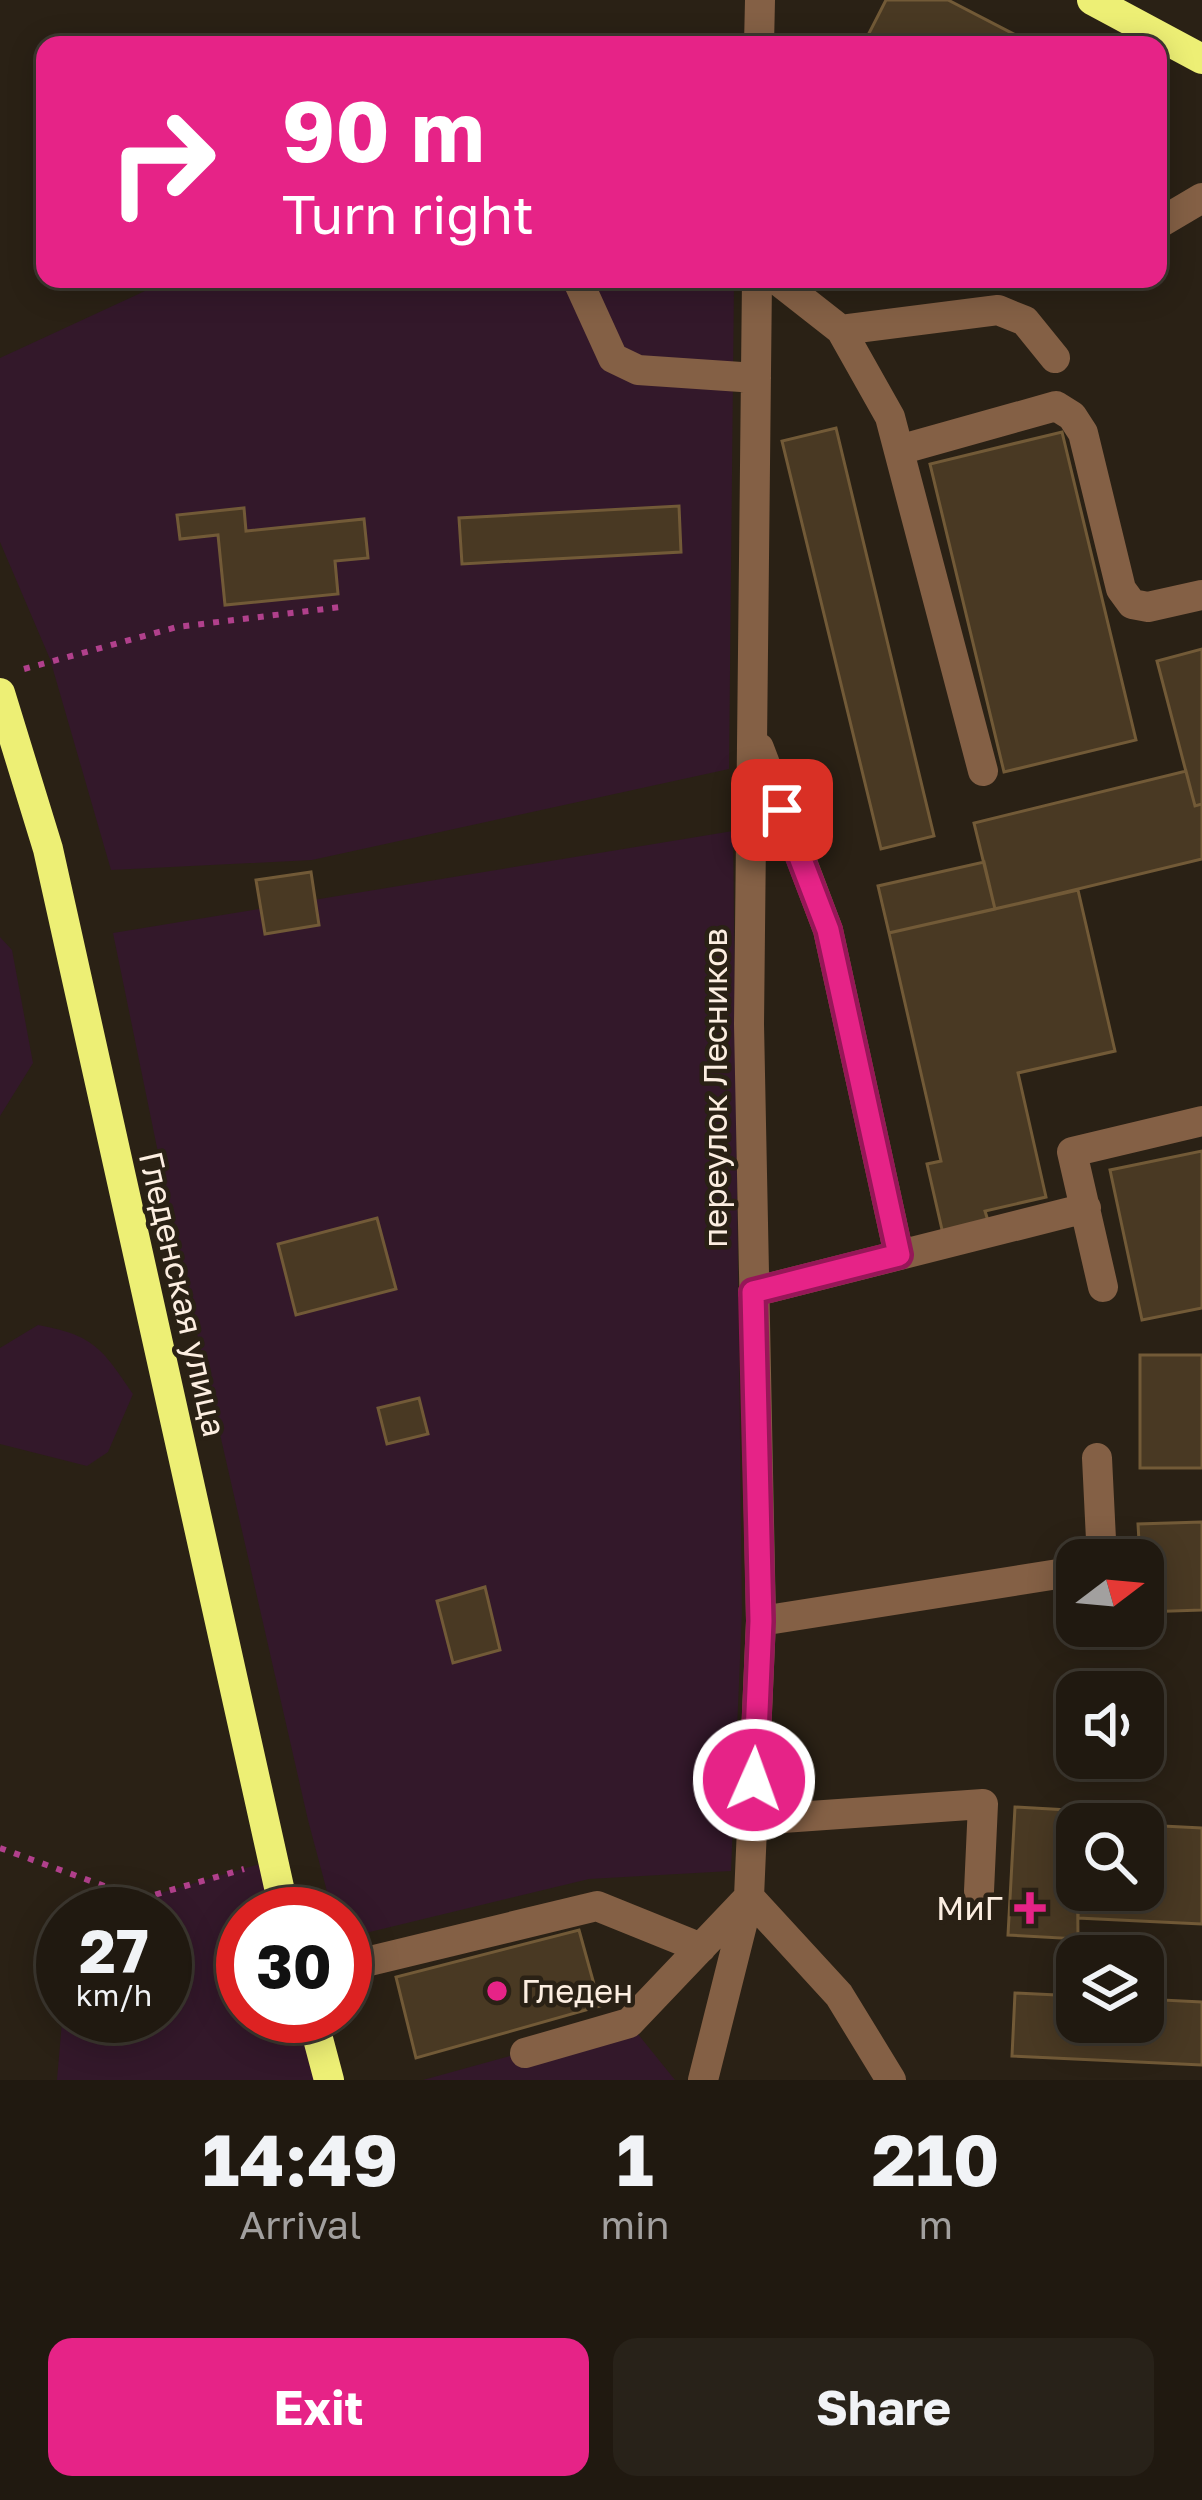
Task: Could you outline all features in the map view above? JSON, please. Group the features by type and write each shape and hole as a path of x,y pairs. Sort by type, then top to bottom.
{"main road":[{"path":"1110,4 1164,36"},
{"path":"1167,38 1202,59"},
{"name":"Гледенская улица","path":"0,693 48,849 277,1887"},
{"path":"319,2043 329,2080"}],"street":[{"path":"759,36 760,0"},
{"path":"1167,219 1202,198"},
{"path":"582,288 613,358 638,370 756,378"},
{"name":"переулок Лесников","path":"703,2080 749,1897 761,1621 753,1292 757,288"},
{"path":"787,288 841,330 890,417 983,771"},
{"path":"841,330 998,310 1025,321 1055,358"},
{"path":"899,450 1057,406 1072,416 1083,434 1121,590 1132,604 1148,607 1202,595"},
{"path":"752,730 828,930 899,1255"},
{"path":"1103,1287 1072,1152 1202,1121"},
{"path":"753,1292 1086,1208"},
{"path":"1096,1458 1101,1539"},
{"path":"761,1621 1056,1574"},
{"path":"753,1820 983,1804 979,1891"},
{"path":"525,2053 629,2023 749,1897 839,1995 891,2080"},
{"path":"372,1960 597,1906 701,1948"}],"path":[{"path":"24,670 177,627 341,607"},
{"path":"0,1848 140,1899 270,1861"}],"shaded area":[{"path":"152,288 734,288 729,769 312,860 111,870 50,659 0,542 0,358"},
{"path":"733,831 742,1612 731,1871 589,1879 372,1931 372,1887 326,1887 178,1250 113,933"},
{"path":"0,937 12,950 33,1063 0,1116"},
{"path":"38,1325 95,1346 133,1394 108,1452 87,1466 0,1444 0,1348"},
{"path":"270,1861 277,1887 216,1887 216,2043 319,2043 329,2080 57,2080 60,2043 192,2043 192,1887 181,1887"},
{"path":"629,2023 675,2080 423,2080"}],"building":[{"path":"886,0 948,0 1018,36 868,36"},
{"path":"836,428 934,836 881,849 782,441"},
{"path":"1062,432 1136,740 1004,772 930,464"},
{"path":"679,506 681,552 462,564 459,518"},
{"path":"244,508 246,531 364,519 368,558 335,561 338,594 225,605 218,535 180,539 177,515"},
{"path":"1202,649 1202,804 1195,806 1157,661"},
{"path":"1186,771 1195,806 1202,804 1202,859 995,909 974,823"},
{"path":"984,862 995,909 889,933 878,886"},
{"path":"311,872 319,925 265,934 256,880"},
{"path":"1078,890 1115,1051 1018,1073 1046,1197 985,1211 989,1224 943,1234 927,1164 941,1161 889,933"},
{"path":"1202,1151 1202,1308 1142,1320 1110,1170"},
{"path":"377,1218 396,1289 296,1315 278,1244"},
{"path":"1140,1355 1202,1355 1202,1468 1140,1468"},
{"path":"419,1398 428,1434 387,1444 378,1408"},
{"path":"1202,1522 1202,1610 1164,1611 1164,1539 1139,1539 1138,1524"},
{"path":"485,1587 500,1650 453,1663 437,1601"},
{"path":"1015,1807 1056,1809 1056,1911 1078,1911 1078,1935 1008,1935"},
{"path":"1164,1826 1202,1828 1202,1924 1078,1918 1078,1911 1164,1911"},
{"name":"Гледен","path":"579,1930 600,2006 416,2058 396,1977"},
{"path":"1015,1993 1056,1995 1056,2043 1164,2043 1164,2000 1202,2002 1202,2065 1012,2056"}],"place":[{"name":"МиГ","path":"1030,1908"},
{"name":"Гледен","path":"497,1991"}],"route":[{"path":"754,1780 761,1621 753,1292 899,1255 828,930 782,810"}]}
